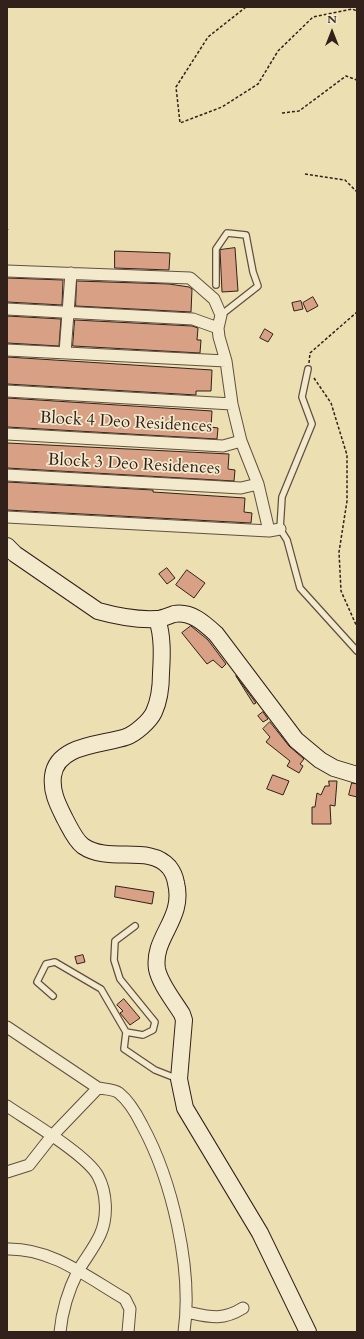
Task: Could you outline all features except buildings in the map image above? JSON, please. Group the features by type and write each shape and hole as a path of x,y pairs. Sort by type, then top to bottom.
{"street":[{"path":"7,271 190,278 214,299 222,315 218,328 226,361 232,404 241,441 274,530 7,518"},
{"path":"64,353 71,273"},
{"path":"7,309 193,319 218,328"},
{"path":"7,350 226,361"},
{"path":"7,391 232,404"},
{"name":"Block 4 Deo Residences","path":"7,434 223,446 241,441"},
{"name":"Block 3 Deo Residences","path":"7,475 241,488 258,484"},
{"path":"7,546 15,554 98,611 112,615 157,620 175,614 190,615 204,622 216,634 296,740 320,760 334,768 357,775"},
{"path":"157,620 160,627 162,656 160,694 154,712 146,722 127,737 93,744 65,756 55,767 52,787 58,804 69,826 78,841 83,846 108,856 149,856 161,860 174,874 177,888 175,914 161,941 157,958 158,971 184,1020 179,1079 185,1108 260,1233 308,1332"},
{"path":"7,1027 98,1088 118,1091 132,1107 153,1146 171,1198 182,1254 187,1312 184,1332"},
{"path":"7,1172 29,1165 51,1137 98,1088"},
{"path":"7,1106 76,1154 98,1176 103,1190 106,1207 101,1234 78,1271 62,1313 60,1332"},
{"path":"7,1249 25,1249 45,1254 78,1271 125,1299 130,1309 128,1332"},
{"path":"187,1312 220,1318 229,1316 243,1308"}],"lane":[{"path":"216,285 216,248 227,233 246,235 253,272 258,286 222,315"},
{"path":"308,369 302,398 312,424 282,497 274,530 287,540 300,588 357,651"},
{"path":"126,1032 143,1036 153,1030 156,1022 120,979 114,960 115,941 135,926"},
{"path":"52,996 37,982 46,964 55,962 101,989 126,1032 124,1049 155,1070 179,1079"}],"path":[{"path":"246,7 208,37 176,87 180,123 222,107 258,84 278,51 313,17 352,9 357,11"},
{"path":"282,113 299,111 346,76 357,80"},
{"path":"305,174 345,180 357,192"},
{"path":"357,312 310,353 308,369 332,403 347,455 347,500 339,552 341,591 357,626"}]}
